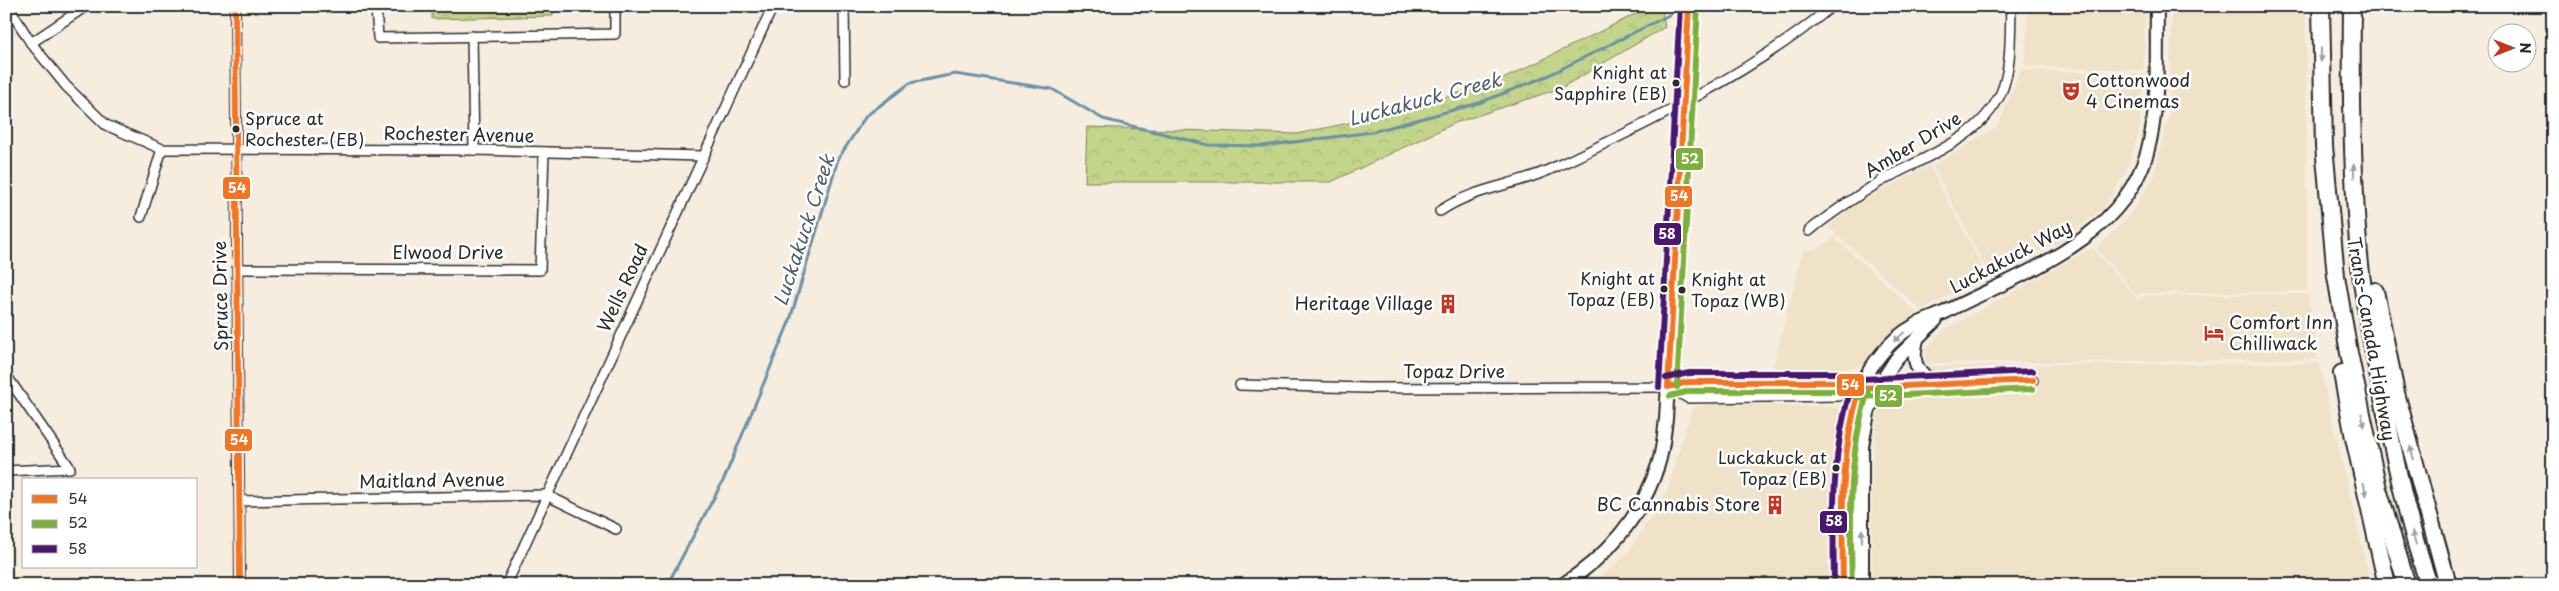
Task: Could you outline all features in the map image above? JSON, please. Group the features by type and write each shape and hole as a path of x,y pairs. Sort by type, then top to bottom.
{"highway":[{"name":"Trans-Canada Highway","path":"2322,6 2321,80 2324,146 2336,276 2349,353 2378,489 2407,585"},
{"name":"Trans-Canada Highway","path":"2352,6 2355,193 2358,247 2374,351 2410,526 2429,585"},
{"path":"2324,146 2329,290 2354,438 2387,585"},
{"path":"2355,193 2396,393 2448,585"}],"street":[{"name":"Rochester Avenue","path":"8,6 30,43 66,86 106,125 162,149 474,150 702,156"},
{"path":"30,43 86,6"},
{"name":"Spruce Drive","path":"235,6 240,585"},
{"path":"376,6 378,38 616,34 615,6"},
{"name":"Wells Road","path":"506,585 702,156 773,6"},
{"path":"844,6 845,80"},
{"path":"1562,585 1601,555 1622,534 1642,503 1659,464 1666,419 1689,6"},
{"path":"1440,211 1458,198 1551,169 1684,103 1767,53 1832,6"},
{"name":"Amber Drive","path":"1809,230 1878,183 1969,133 1984,118 2001,91 2005,76 2011,6"},
{"name":"Luckakuck Way","path":"1843,585 1845,446 1850,413 1860,388 1873,366 1897,338 1911,327 1942,314 2074,246 2112,214 2136,179 2147,153 2153,124 2157,6"},
{"path":"472,36 474,150"},
{"path":"141,217 162,149"},
{"name":"Elwood Drive","path":"238,269 540,270 544,152"},
{"name":"Luckakuck Way","path":"1862,585 1862,446 1868,413 1878,387 1896,359 1942,314"},
{"path":"1917,339 1913,354 1915,364 1921,374 1936,385"},
{"path":"6,375 70,468 6,471"},
{"name":"Topaz Drive","path":"1668,387 1688,398 1838,396 1860,388 2033,380"},
{"name":"Topaz Drive","path":"1240,385 1367,388 1668,387 1689,382 1838,382 1860,388"},
{"name":"Maitland Avenue","path":"240,501 546,495 616,529"}],"shaded area":[{"path":"2028,6 2145,6 2144,70 2025,66"},
{"path":"2172,6 2306,6 2307,291 2142,293 2137,296 2097,248 2130,215 2154,177 2169,114"},
{"path":"2021,70 2144,74 2139,132 2126,171 2104,208 2058,243 1989,274 1933,166 1998,126"},
{"path":"1929,165 1987,276 1921,310 1828,227 1854,206"},
{"path":"1834,237 1916,312 1862,365 1853,368 1773,368 1803,250 1817,249"},
{"path":"2093,248 2138,300 2144,296 2308,294 2318,359 1925,363 1925,350 1944,330"},
{"path":"2319,363 2371,585 1872,585 1872,464 1878,413 1900,377 1929,366"},
{"path":"1709,404 1840,407 1836,482 1835,585 1588,585 1611,569 1630,550 1667,491 1692,408"}],"green space":[{"path":"432,6 553,6 553,16 432,19"},
{"path":"1652,6 1661,6 1665,27 1561,88 1455,123 1331,182 1085,182 1087,127 1297,134 1386,115 1499,81"}],"waterway":[{"name":"Luckakuck Creek","path":"667,585 724,479 790,320 838,159 866,116 910,83 955,74 1052,89 1103,119 1209,145 1263,146 1372,132 1479,103 1547,76 1671,14"}],"transit line":[{"name":"54","path":"235,6 240,585"},
{"name":"58","path":"1659,387 1680,6"},
{"name":"54","path":"1668,387 1689,6"},
{"name":"52","path":"1677,387 1698,6"},
{"name":"58","path":"1666,378 1689,373 1838,373 1861,379 2033,371"},
{"name":"54","path":"1668,387 1689,382 1838,382 1860,388 2033,380"},
{"name":"58","path":"1834,585 1834,509 1837,459 1845,410 1852,385"},
{"name":"54","path":"1843,585 1843,510 1846,461 1853,412 1860,388"},
{"name":"52","path":"1670,396 1690,391 1837,391 1860,397 2033,389"},
{"name":"52","path":"1852,585 1852,487 1857,439 1868,391"}],"place":[{"name":"Knight at Sapphire (EB)","path":"1676,83"},
{"name":"Cottonwood 4 Cinemas","path":"2071,91"},
{"name":"Spruce at Rochester (EB)","path":"236,129"},
{"name":"Knight at Topaz (EB)","path":"1664,289"},
{"name":"Knight at Topaz (WB)","path":"1682,290"},
{"name":"Heritage Village","path":"1448,304"},
{"name":"Comfort Inn Chilliwack","path":"2214,333"},
{"name":"Luckakuck at Topaz (EB)","path":"1836,468"},
{"name":"BC Cannabis Store","path":"1775,505"}]}
